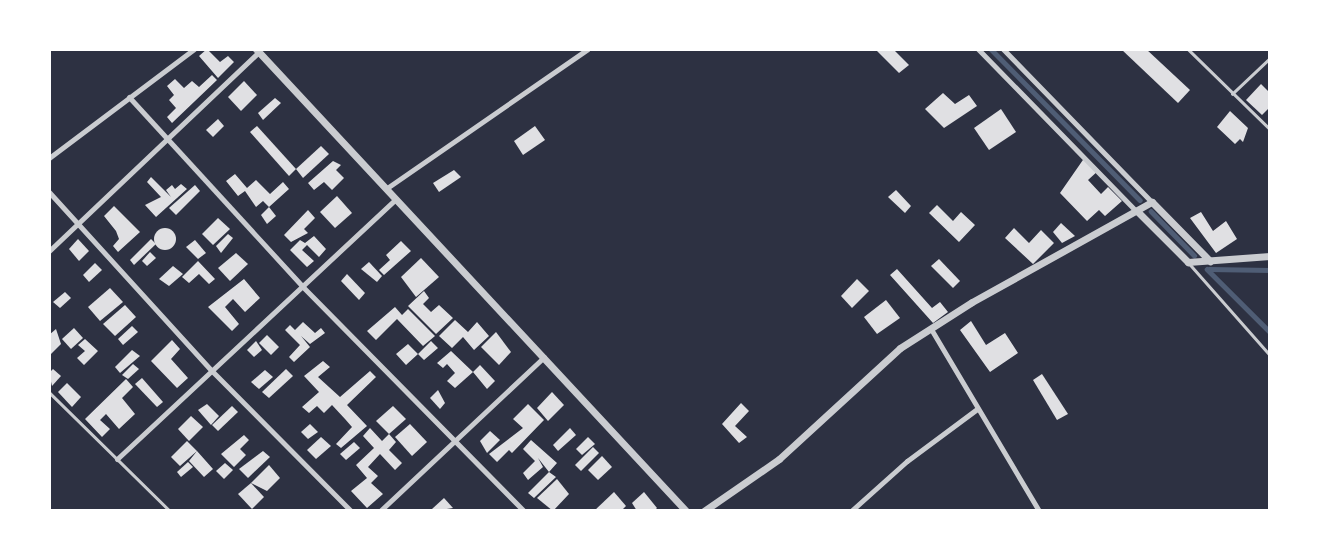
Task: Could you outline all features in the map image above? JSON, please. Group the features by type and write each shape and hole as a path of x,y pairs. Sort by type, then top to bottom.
{"street":[{"path":"49,158 194,49"},
{"path":"387,188 588,49"},
{"path":"978,49 1188,262 1270,256"},
{"path":"1003,49 1210,261"},
{"path":"49,251 258,50 546,356 686,511"},
{"path":"129,97 302,286 456,439 524,511"},
{"path":"49,192 211,370 351,511"},
{"path":"117,459 397,198"},
{"path":"704,511 779,458 900,348 1152,202"},
{"path":"931,329 1036,510"},
{"path":"380,511 546,356"},
{"path":"851,511 906,461 977,409"}],"lane":[{"path":"1188,49 1270,129"},
{"path":"1232,94 1270,58"},
{"path":"1188,262 1270,355"},
{"path":"49,392 170,511"}],"building":[{"path":"207,49 220,62 228,56 234,62 218,78 199,56"},
{"path":"875,49 893,49 909,65 899,73"},
{"path":"1121,49 1146,49 1190,90 1178,103"},
{"path":"212,75 217,80 172,123 167,117 176,108 169,100 174,95 167,86 175,79 184,88 192,81 199,87"},
{"path":"244,81 257,95 241,111 228,97"},
{"path":"1261,84 1270,93 1270,107 1262,115 1246,100"},
{"path":"943,93 955,104 969,95 977,106 944,128 925,109"},
{"path":"275,98 281,103 263,120 258,113"},
{"path":"1001,109 1016,132 989,150 974,128"},
{"path":"1230,111 1248,128 1243,142 1240,139 1235,144 1217,127"},
{"path":"218,119 224,126 213,137 206,130"},
{"path":"257,126 296,169 289,176 250,132"},
{"path":"535,126 545,140 523,155 514,141"},
{"path":"321,146 329,154 303,178 296,169"},
{"path":"1085,157 1099,170 1088,180 1101,194 1108,187 1122,201 1105,216 1099,210 1087,221 1060,193"},
{"path":"333,161 341,165 336,170 344,178 332,190 324,182 314,190 308,183"},
{"path":"454,170 461,177 439,192 433,183"},
{"path":"235,174 247,188 256,180 270,194 283,182 289,189 269,207 263,201 256,207 245,191 238,196 226,181"},
{"path":"151,177 171,197 166,190 172,185 175,189 181,184 187,189 156,217 145,205 161,197 147,182"},
{"path":"195,185 200,191 176,215 169,208"},
{"path":"896,190 911,206 905,213 888,197"},
{"path":"337,196 352,213 335,228 320,212"},
{"path":"937,205 953,221 961,212 975,225 959,242 929,213"},
{"path":"114,206 140,232 118,252 113,246 119,239 116,231 104,216"},
{"path":"269,207 276,216 267,224 261,215"},
{"path":"308,210 315,218 304,229 308,233 291,242 284,235"},
{"path":"1201,212 1213,231 1226,221 1237,239 1216,253 1190,218"},
{"path":"218,218 230,229 213,245 202,234"},
{"path":"1061,223 1075,236 1062,243 1053,232"},
{"path":"165,228 175,235 176,239 169,249 165,250 155,243 154,239 161,229"},
{"path":"1014,228 1029,243 1041,230 1054,243 1033,264 1005,238"},
{"path":"228,234 233,238 221,253 216,246"},
{"path":"314,236 326,249 319,257 307,245 302,250 314,261 307,267 290,250 300,240 305,243"},
{"path":"78,239 89,251 79,261 69,249"},
{"path":"151,239 156,244 134,265 130,260"},
{"path":"195,240 206,253 198,259 186,247"},
{"path":"401,241 411,251 384,275 379,270 390,260 386,255"},
{"path":"150,252 156,258 147,266 142,261"},
{"path":"236,253 248,264 230,281 218,268"},
{"path":"421,258 439,277 416,297 401,277"},
{"path":"939,259 960,281 953,288 931,266"},
{"path":"198,261 215,279 209,284 199,274 189,283 182,277"},
{"path":"369,262 382,276 377,282 361,269"},
{"path":"95,263 102,270 89,282 83,275"},
{"path":"173,266 183,274 169,286 159,279"},
{"path":"897,269 932,308 940,302 948,312 933,323 890,275"},
{"path":"347,274 365,293 359,300 341,281"},
{"path":"244,279 260,298 245,312 233,299 225,307 239,324 232,331 208,307"},
{"path":"857,279 869,291 852,308 841,296"},
{"path":"110,288 123,302 100,321 88,307"},
{"path":"424,291 429,298 423,304 431,312 439,305 453,318 436,334 408,306"},
{"path":"65,292 71,298 60,308 53,302"},
{"path":"886,300 900,318 877,334 864,317"},
{"path":"125,305 136,317 115,336 103,324"},
{"path":"395,307 402,315 408,309 435,336 423,346 397,319 376,340 367,331"},
{"path":"455,320 468,332 477,322 489,336 474,350 463,337 452,348 439,336"},
{"path":"971,321 986,345 1005,333 1018,353 990,372 960,330"},
{"path":"303,322 315,333 321,328 325,333 310,344 301,336 310,347 294,362 289,357 300,345 285,330 290,325 295,330"},
{"path":"132,326 138,332 123,345 118,339"},
{"path":"74,328 83,338 71,349 62,339"},
{"path":"56,329 61,344 49,356 49,335"},
{"path":"496,332 511,352 499,365 481,347"},
{"path":"267,335 279,347 271,355 259,343"},
{"path":"85,339 98,351 84,365 77,358 85,351 78,345"},
{"path":"172,340 180,349 171,359 188,378 177,388 151,361"},
{"path":"256,341 262,350 254,357 247,350"},
{"path":"431,341 438,348 424,360 418,354"},
{"path":"408,344 418,354 406,365 396,354"},
{"path":"132,350 140,356 120,373 115,367"},
{"path":"451,351 473,372 455,388 447,381 455,373 447,364 443,368 437,363"},
{"path":"323,361 330,367 318,377 340,397 370,371 376,377 347,405 367,426 341,448 336,444 352,427 332,405 324,413 317,406 309,413 302,407 319,392 304,376"},
{"path":"133,364 139,369 128,379 122,375"},
{"path":"480,365 495,381 487,389 473,372"},
{"path":"53,369 61,376 52,386 49,373"},
{"path":"286,369 293,376 269,398 262,392"},
{"path":"265,370 273,377 259,389 251,382"},
{"path":"1042,374 1068,414 1057,420 1033,380"},
{"path":"142,378 163,402 157,407 135,384"},
{"path":"126,379 133,387 122,398 135,414 119,429 106,414 100,420 110,429 102,437 85,419"},
{"path":"67,383 81,397 72,407 58,392"},
{"path":"438,390 445,403 440,409 430,398"},
{"path":"552,392 564,405 548,421 537,408"},
{"path":"741,403 749,411 735,426 747,437 739,443 722,424"},
{"path":"207,404 219,416 211,425 198,410"},
{"path":"528,404 544,420 512,453 509,450 497,462 489,454 523,428 513,419"},
{"path":"232,406 238,412 218,431 212,425"},
{"path":"393,406 406,419 389,434 376,421"},
{"path":"191,416 203,427 189,441 178,429"},
{"path":"310,424 318,432 308,439 301,432"},
{"path":"410,424 427,442 412,456 395,437"},
{"path":"370,428 382,441 389,434 396,442 389,450 402,463 395,470 380,454 368,467 378,476 371,483 383,494 367,508 351,491 367,478 356,465 374,448 363,436"},
{"path":"570,428 576,435 558,451 553,445"},
{"path":"490,431 500,440 487,453 480,441"},
{"path":"244,435 249,440 240,449 246,455 234,467 221,454"},
{"path":"321,437 331,446 316,459 307,450"},
{"path":"588,437 595,444 582,455 576,449"},
{"path":"531,440 557,463 549,472 538,458 543,467 528,480 523,473 535,461 523,449"},
{"path":"187,441 197,451 180,466 171,457"},
{"path":"354,442 360,448 346,460 340,454"},
{"path":"593,447 599,453 581,471 575,465"},
{"path":"197,451 213,469 204,477 189,461"},
{"path":"263,451 270,457 248,478 239,469"},
{"path":"602,456 612,467 598,480 588,470"},
{"path":"188,462 193,467 181,477 177,472"},
{"path":"225,463 233,470 224,479 216,471"},
{"path":"269,465 280,478 267,491 251,483"},
{"path":"549,472 556,477 534,498 528,493"},
{"path":"557,479 569,494 553,511 537,498"},
{"path":"251,483 264,497 252,509 238,494"},
{"path":"614,492 626,506 621,511 594,511"},
{"path":"644,492 657,508 654,511 637,511 632,503"},
{"path":"444,498 453,508 434,511 432,509"}],"waterway":[{"path":"991,49 1140,200"},
{"path":"1151,211 1194,255"},
{"path":"1207,269 1270,332"},
{"path":"1209,269 1270,270"}]}
